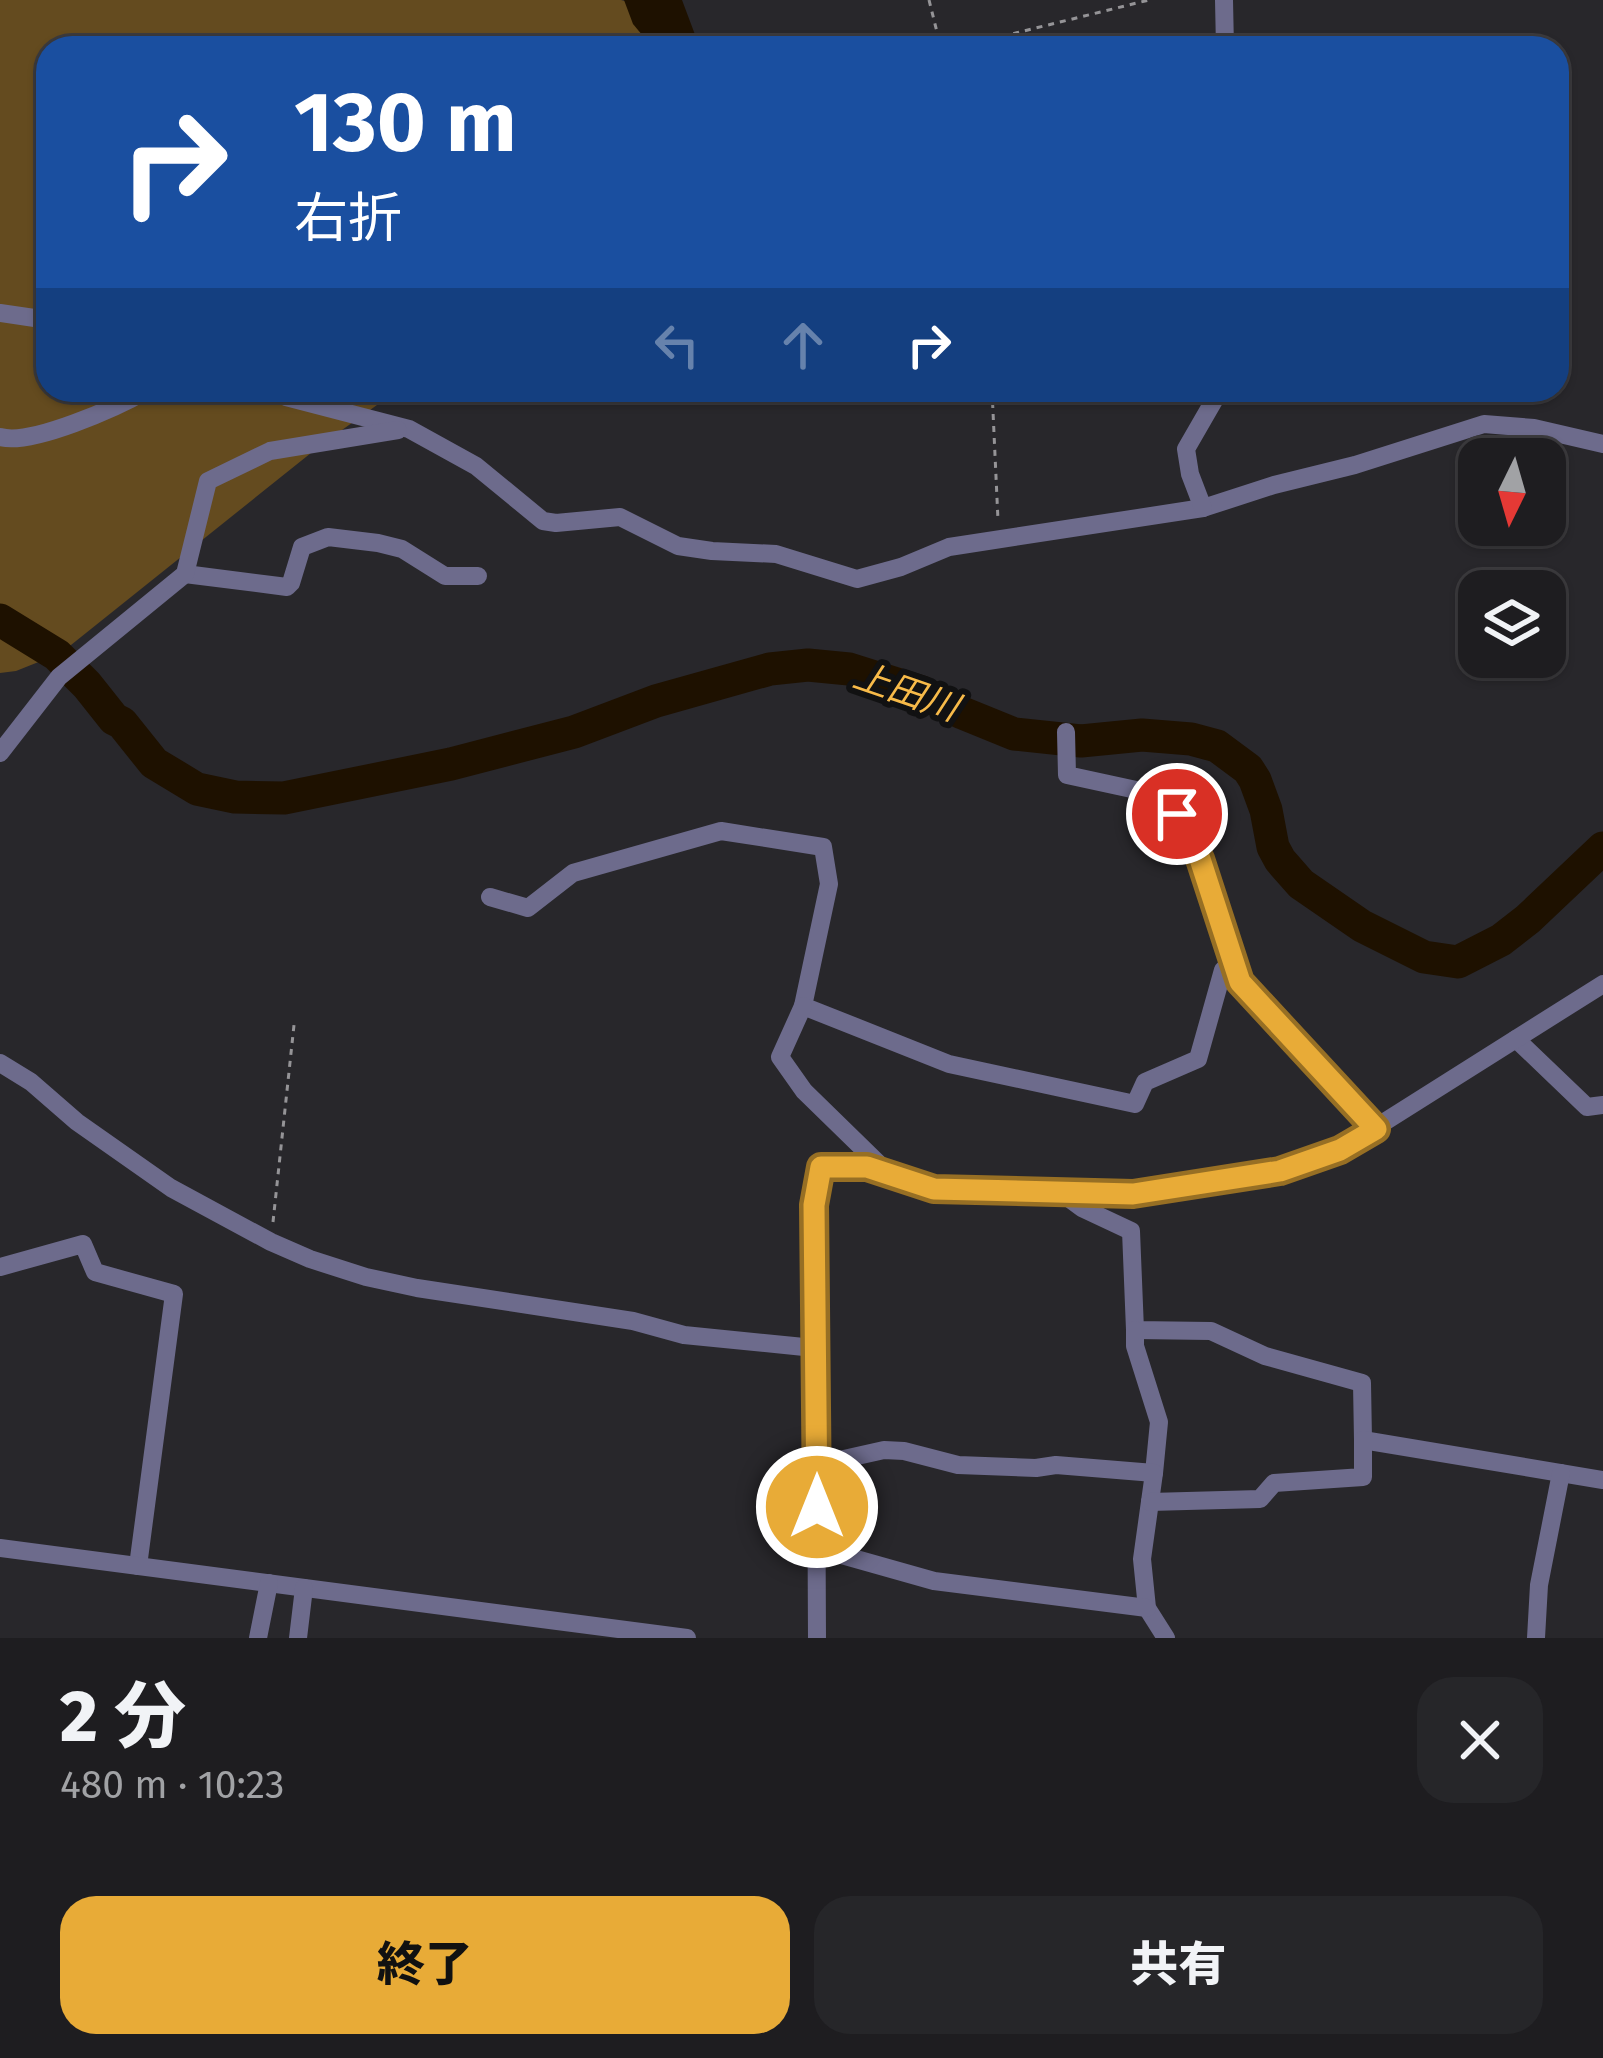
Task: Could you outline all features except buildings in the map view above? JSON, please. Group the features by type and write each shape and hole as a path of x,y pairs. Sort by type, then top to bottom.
{"street":[{"path":"1224,0 1225,36"},
{"path":"0,313 36,318"},
{"path":"0,437 10,440 51,431 126,402"},
{"path":"305,402 409,429 476,466 543,521 620,518 678,546 776,554 857,579 949,547 1203,508 1484,424 1534,428 1603,444"},
{"path":"1203,508 1186,449 1213,402"},
{"path":"0,753 59,676 185,574 208,481 270,451 409,429"},
{"path":"185,574 287,587 302,548 328,536 402,549 445,576 478,576"},
{"path":"1066,732 1066,775 1150,793 1177,814 1200,859 1240,982 1376,1129"},
{"path":"490,897 528,908 573,873 722,831 823,847 830,884 803,1006 781,1057 804,1091 890,1174"},
{"path":"803,1006 949,1064 1135,1104 1145,1082 1198,1059 1223,970 1233,962"},
{"path":"817,1638 814,1205 821,1167 867,1167 934,1189 1063,1194 1133,1194 1280,1171 1340,1150 1603,984"},
{"path":"1516,1039 1586,1107 1603,1105"},
{"path":"0,1044 2,1064 116,1150 171,1188 310,1259 417,1288 633,1321 684,1335 814,1348"},
{"path":"1063,1194 1131,1231 1135,1346 1159,1422 1142,1559 1147,1608 1166,1638"},
{"path":"0,1267 83,1244 95,1272 174,1294 138,1566"},
{"path":"1135,1330 1211,1331 1265,1356 1362,1383 1363,1477 1274,1483 1260,1499 1150,1502"},
{"path":"1363,1440 1603,1480"},
{"path":"817,1466 884,1450 958,1465 1056,1465 1154,1473"},
{"path":"1536,1638 1539,1585 1561,1473"},
{"path":"0,1548 687,1638"},
{"path":"817,1548 934,1581 1147,1608"},
{"path":"258,1638 269,1583"},
{"path":"298,1638 304,1588"}],"path":[{"path":"929,0 938,36"},
{"path":"1004,36 1149,0"},
{"path":"993,402 999,540"},
{"path":"271,1242 294,1025"}],"shaded area":[{"path":"0,0 628,2 646,36 36,36 36,402 381,402 61,653 0,673"},
{"path":"624,0 682,0 696,36 643,36"}],"waterway":[{"name":"上田川","path":"0,620 57,655 154,763 197,789 235,797 284,798 451,764 574,732 656,701 770,669 808,665 849,669 922,692 1014,734 1081,741 1142,735 1217,746 1255,780 1273,847 1301,884 1362,926 1424,957 1458,962 1501,940 1603,848"}],"route":[{"path":"817,1507 814,1205 821,1167 867,1167 934,1189 1133,1194 1280,1171 1340,1150 1376,1129 1240,982 1200,859 1177,814"}]}
